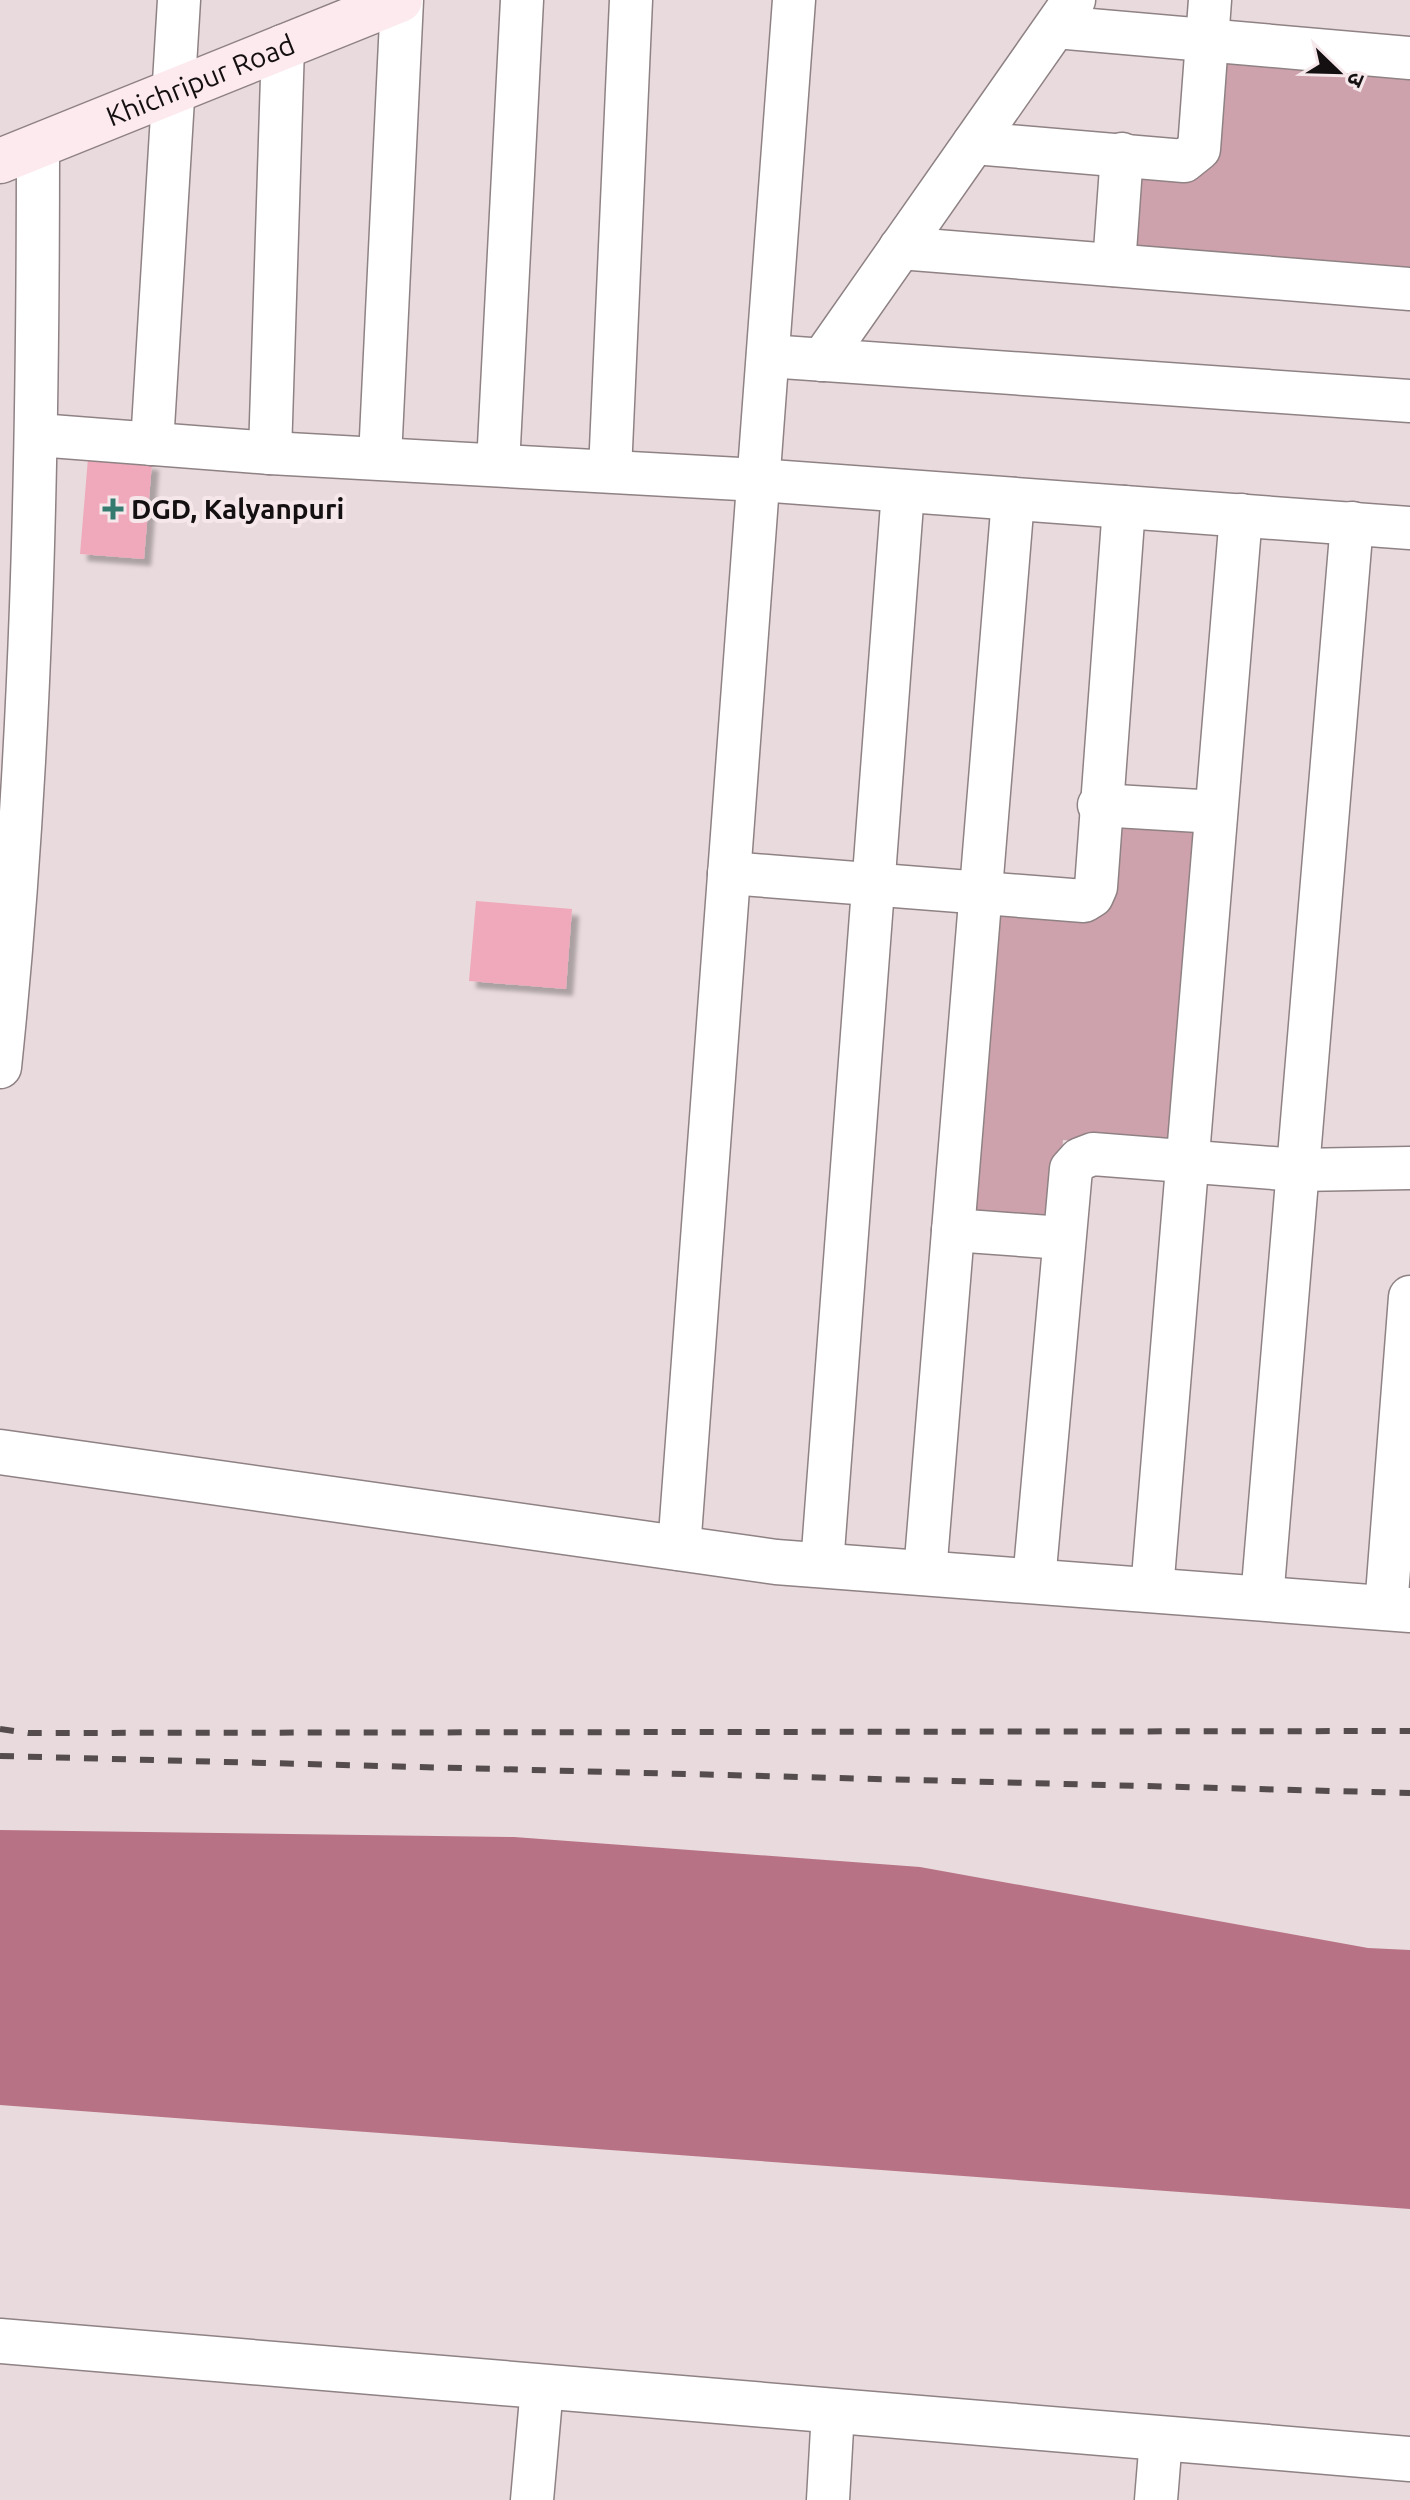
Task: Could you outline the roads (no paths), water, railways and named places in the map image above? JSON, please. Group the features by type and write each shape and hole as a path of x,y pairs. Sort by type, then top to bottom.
{"main road":[{"name":"Khichripur Road","path":"19,154 401,0"}],"street":[{"path":"152,444 179,0"},
{"path":"380,458 401,0"},
{"path":"498,465 522,0"},
{"path":"610,471 631,0"},
{"path":"679,1549 794,0"},
{"path":"822,360 1065,13 1208,20 1410,58"},
{"path":"974,143 1184,161 1194,156 1199,149 1208,20"},
{"path":"270,453 283,46"},
{"path":"0,1067 12,756 38,435 19,154"},
{"path":"1114,265 1122,154"},
{"path":"900,248 1410,289"},
{"path":"768,356 1410,401"},
{"path":"38,435 270,453 758,480 1410,528"},
{"path":"822,1565 903,491"},
{"path":"925,1573 1013,499"},
{"path":"729,873 981,890 1084,901 1092,896 1096,887 1099,805 1124,507"},
{"path":"1152,1590 1241,515"},
{"path":"1262,1599 1352,523"},
{"path":"1099,805 1216,812"},
{"path":"1034,1581 1063,1238 1071,1169 1080,1159 1093,1154 1298,1170 1410,1168"},
{"path":"953,1230 1063,1238"},
{"path":"0,1452 679,1549 822,1565 1398,1609 1410,1297"},
{"path":"0,2341 1410,2459"},
{"path":"532,2500 542,2387"},
{"path":"828,2500 833,2411"},
{"path":"1156,2500 1161,2439"}],"railway":[{"path":"0,1729 28,1733 1410,1731"},
{"path":"0,1756 1410,1793"}],"place":[{"name":"DGD, Kalyanpuri","path":"113,509"}]}
